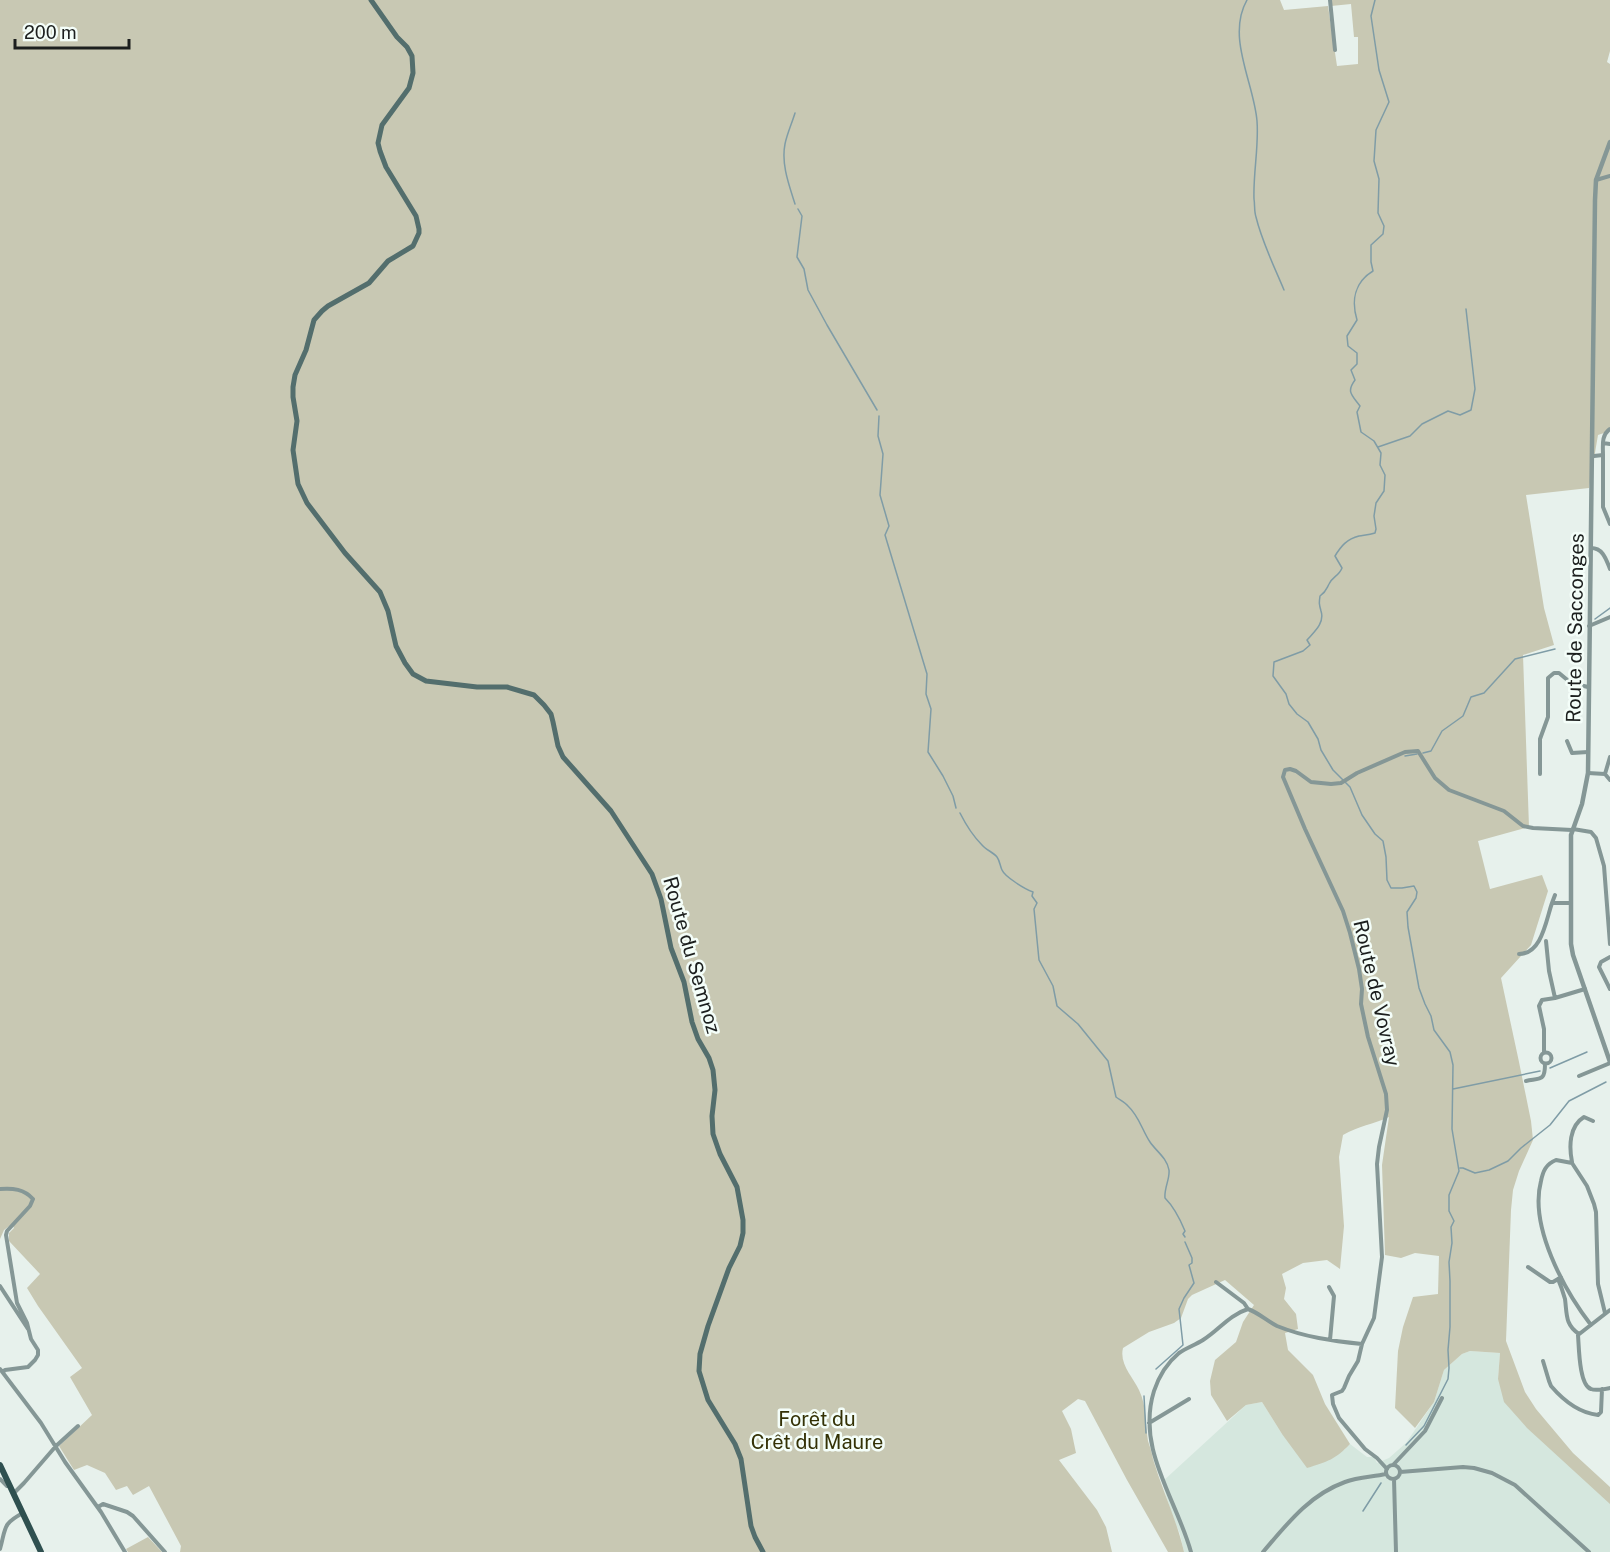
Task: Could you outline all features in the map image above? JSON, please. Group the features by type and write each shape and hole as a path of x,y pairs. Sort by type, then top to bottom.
{"main road":[{"name":"Route du Semnoz","path":"371,0 412,56 410,88 382,125 378,143 386,168 416,216 419,233 413,246 388,261 369,283 328,306 314,320 306,350 293,380 297,421 293,450 298,484 304,499 349,559 380,592 388,611 396,646 408,669 418,677 431,681 477,687 507,687 527,692 540,700 551,714 561,754 611,811 655,879 671,948 684,982 692,1023 713,1070 715,1090 712,1116 713,1134 720,1154 737,1187 743,1220 740,1246 724,1279 708,1326 700,1354 699,1371 708,1400 735,1444 741,1459 751,1526 754,1537 763,1552"},
{"path":"0,1465 41,1552"}],"street":[{"path":"1329,0 1335,50"},
{"name":"Route de Sacconges","path":"1579,1076 1610,1062 1607,1046 1571,944 1570,903 1571,835 1582,804 1588,773 1596,183 1610,142"},
{"path":"1596,183 1610,176"},
{"path":"1610,429 1606,432 1603,443 1604,509 1610,524"},
{"path":"1603,443 1610,444"},
{"path":"1594,456 1603,455"},
{"path":"1604,509 1610,507"},
{"path":"1591,548 1603,552 1610,569"},
{"path":"1589,626 1610,617"},
{"path":"1539,774 1540,740 1548,717 1548,678 1554,673 1560,673 1571,683 1588,687"},
{"path":"1567,741 1572,753 1588,752"},
{"name":"Route de Vovray","path":"1362,1344 1374,1318 1382,1257 1377,1164 1387,1110 1386,1094 1368,1037 1361,1004 1362,989 1359,969 1343,911 1302,824 1282,777 1283,773 1290,769 1311,782 1321,784 1343,781 1405,752 1418,751 1435,778 1449,790 1504,811 1523,826 1573,830"},
{"path":"1605,774 1610,757"},
{"path":"1588,773 1605,774 1610,780"},
{"path":"1573,830 1591,832 1597,841 1604,866 1610,944"},
{"path":"1519,954 1527,953 1542,936 1555,895"},
{"path":"1552,903 1570,903"},
{"path":"1546,941 1555,998"},
{"path":"1610,957 1601,962 1599,966 1610,989"},
{"path":"1545,1052 1544,1029 1539,1006 1542,1000 1585,989"},
{"path":"1526,1081 1543,1077 1545,1064 1540,1056 1545,1052"},
{"path":"1545,1052 1550,1054 1551,1059 1545,1064"},
{"path":"1593,1121 1584,1117 1579,1121 1574,1129 1570,1147 1572,1163 1587,1186 1596,1212 1598,1284 1605,1313"},
{"path":"1572,1163 1556,1160 1546,1166 1538,1198 1541,1228 1560,1278 1567,1322 1579,1334"},
{"path":"0,1189 13,1188 33,1199 30,1206 6,1235 17,1303 38,1350 38,1355 28,1367 1,1371"},
{"path":"1528,1267 1550,1282 1560,1278"},
{"path":"1560,1278 1577,1307 1592,1324"},
{"path":"1216,1282 1244,1303 1248,1309 1279,1327 1330,1340 1362,1344 1358,1361 1344,1388 1341,1392 1332,1395 1333,1404 1339,1418 1365,1449 1377,1458 1390,1479 1395,1479"},
{"path":"0,1286 28,1329"},
{"path":"1329,1287 1334,1296 1330,1340"},
{"path":"1191,1552 1184,1529 1162,1480 1151,1443 1149,1423 1155,1388 1161,1374 1180,1352 1206,1338 1233,1316 1248,1309"},
{"path":"1579,1334 1610,1310"},
{"path":"1579,1334 1581,1371 1585,1384 1589,1389 1610,1388"},
{"path":"1543,1361 1551,1386 1578,1409 1598,1415 1601,1412 1602,1389"},
{"path":"1,1371 37,1417 65,1462 98,1507 125,1552"},
{"path":"1263,1552 1300,1510 1326,1490 1386,1471 1389,1466 1393,1465 1425,1431 1442,1398"},
{"path":"1149,1423 1189,1399"},
{"path":"14,1493 56,1446 78,1426"},
{"path":"1393,1465 1398,1466 1400,1472 1398,1478 1395,1479 1396,1552"},
{"path":"1400,1472 1463,1467 1492,1473 1515,1485 1589,1552"},
{"path":"0,1479 7,1486 10,1485"},
{"path":"98,1507 103,1504 133,1516 165,1552"},
{"path":"0,1549 8,1523 11,1519 24,1513"}],"shaded area":[{"path":"1470,1351 1500,1353 1498,1379 1610,1495 1610,1552 1184,1552 1162,1482 1246,1405 1262,1402 1282,1434 1344,1450 1350,1444 1367,1457 1374,1457 1377,1463 1389,1458 1406,1443 1434,1402 1444,1370 1462,1354"}],"green space":[{"name":"Forêt du Crêt du Maure","path":"0,0 1280,0 1284,10 1328,6 1337,66 1358,64 1358,37 1354,37 1351,4 1331,6 1331,0 1610,0 1610,51 1607,62 1610,64 1610,431 1598,435 1589,488 1526,495 1544,608 1554,645 1523,655 1529,827 1478,841 1490,889 1542,875 1548,891 1531,945 1501,978 1533,1140 1513,1190 1506,1341 1525,1392 1536,1409 1573,1453 1610,1487 1610,1504 1527,1428 1504,1402 1498,1379 1500,1353 1470,1351 1462,1354 1444,1370 1434,1402 1415,1428 1395,1408 1398,1351 1403,1327 1413,1297 1438,1294 1439,1256 1415,1253 1401,1258 1385,1255 1382,1165 1389,1117 1343,1135 1339,1157 1344,1226 1340,1269 1327,1260 1303,1263 1282,1274 1286,1288 1284,1299 1296,1314 1298,1329 1285,1333 1288,1350 1313,1375 1325,1404 1350,1444 1336,1457 1307,1468 1262,1402 1246,1405 1227,1421 1211,1395 1210,1381 1215,1360 1236,1342 1243,1322 1254,1305 1225,1280 1192,1295 1188,1299 1181,1318 1174,1323 1149,1332 1123,1348 1125,1365 1142,1396 1148,1441 1184,1552 1168,1552 1085,1401 1078,1399 1062,1411 1071,1429 1076,1453 1059,1460 1097,1510 1106,1527 1112,1552 180,1552 181,1546 149,1486 133,1495 127,1486 116,1490 105,1473 87,1465 74,1470 59,1446 92,1415 70,1377 82,1368 27,1288 40,1274 9,1241 9,1233 14,1228 12,1224 4,1230 0,1239"},
{"path":"148,1537 162,1552 128,1552 126,1549"}],"waterway":[{"path":"1247,0 1241,14 1239,29 1240,45 1257,121 1255,212 1265,245 1284,290"},
{"path":"1375,0 1371,16 1379,70 1389,102 1376,130 1374,161 1379,179 1378,213 1384,226 1383,234 1371,245 1373,271 1358,286 1354,305 1357,320 1347,336 1348,346 1357,353 1357,364 1351,370 1355,380 1351,393 1360,406 1357,412 1361,432 1374,441 1381,453 1380,465 1385,475 1384,491 1376,503 1375,533 1351,539 1335,556 1342,568 1320,596 1319,604 1322,615 1318,627 1307,640 1310,645 1303,651 1274,662 1273,676 1286,694 1289,704 1308,722 1333,770 1350,787 1362,815 1375,834 1383,841 1387,880 1391,888 1414,886 1417,892 1407,912 1419,988 1431,1016 1434,1030 1450,1052 1453,1065 1452,1129 1459,1171 1449,1195 1449,1211 1454,1221 1451,1227 1452,1243 1449,1262 1448,1379 1424,1426 1406,1445"},
{"path":"795,113 786,140 784,159 795,204"},
{"path":"798,209 802,216 797,257 804,269 808,290 877,410"},
{"path":"1378,447 1410,436 1422,424 1448,411 1460,415 1471,410 1475,389 1466,309"},
{"path":"879,416 878,436 883,454 880,495 889,526 885,535 927,674 926,694 931,709 928,752 943,776 956,808"},
{"path":"1595,619 1610,608"},
{"path":"1423,753 1431,751 1442,731 1463,716 1471,697 1484,693 1515,659 1555,649"},
{"path":"1405,756 1417,754"},
{"path":"960,813 976,838 997,857 1004,873 1033,892 1032,896 1037,903 1034,909 1039,960 1053,986 1057,1006 1078,1024 1108,1061 1116,1097 1132,1110 1150,1142 1166,1162 1169,1173 1165,1198 1179,1218 1185,1231 1183,1234 1185,1237"},
{"path":"1550,1068 1587,1052"},
{"path":"1453,1089 1540,1071"},
{"path":"1460,1168 1475,1173 1489,1170 1508,1161 1550,1125 1569,1101 1606,1082"},
{"path":"1156,1369 1183,1345 1179,1309 1194,1283 1189,1265 1192,1263 1192,1258 1185,1242"},
{"path":"1144,1396 1146,1433"},
{"path":"1363,1511 1381,1483"}]}
